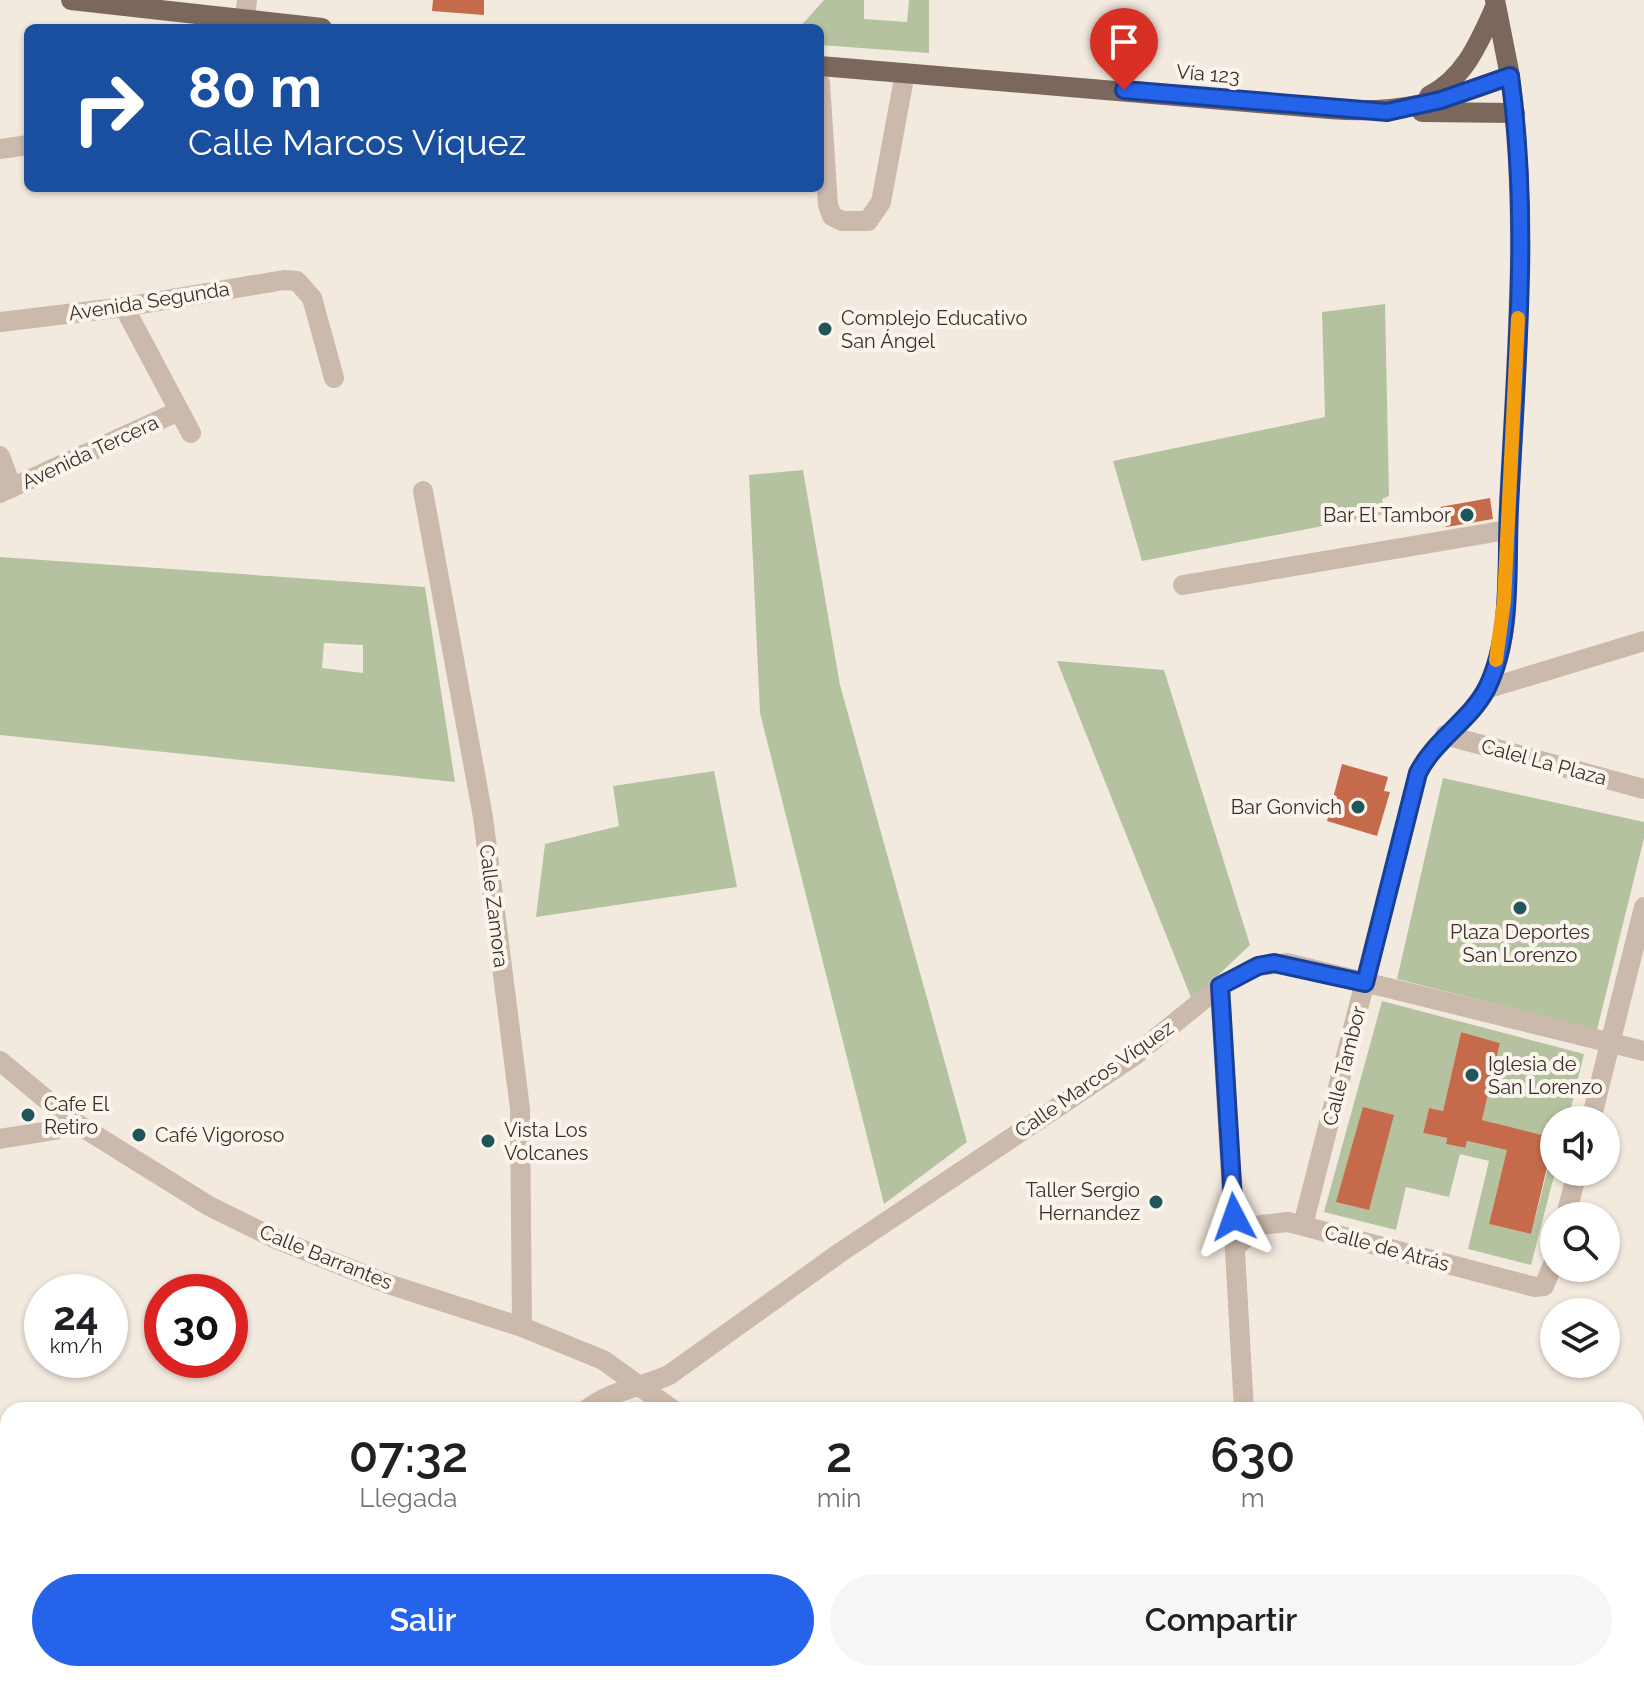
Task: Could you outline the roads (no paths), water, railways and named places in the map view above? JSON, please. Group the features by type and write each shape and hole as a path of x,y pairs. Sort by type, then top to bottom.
{"main road":[{"path":"71,0 246,9 306,24"},
{"path":"1496,2 1510,76"},
{"path":"1398,111 1434,93 1465,67 1496,2"},
{"name":"Vía 123","path":"824,66 1354,111 1398,111 1510,76"},
{"path":"1398,111 1515,113"}],"street":[{"path":"824,144 828,205 832,216 856,223 868,221 881,202 905,73"},
{"name":"Calle Tambor","path":"1303,1225 1418,773 1428,753 1486,689 1498,655 1518,308 1515,113 1510,76"},
{"path":"0,149 24,146"},
{"name":"Avenida Segunda","path":"0,322 124,307 284,280 297,281 312,298 334,378"},
{"path":"124,307 191,433"},
{"name":"Avenida Tercera","path":"6,490 179,411"},
{"path":"0,456 6,490"},
{"name":"Calle Zamora","path":"423,491 483,817 518,1094 522,1327"},
{"path":"1183,585 1507,530"},
{"path":"1486,689 1644,641"},
{"name":"Calel La Plaza","path":"1445,735 1644,789"},
{"path":"1595,1106 1644,907"},
{"name":"Calle Marcos Víquez","path":"598,1402 613,1392 641,1388 669,1375 841,1252 1134,1056 1220,986 1258,966 1274,963 1365,983 1644,1051"},
{"path":"1220,986 1244,1402"},
{"name":"Calle Barrantes","path":"0,1061 71,1120 209,1206 276,1239 388,1284 522,1327 603,1360 661,1402"},
{"path":"0,1139 55,1130 71,1120"},
{"name":"Calle de Atrás","path":"1236,1246 1261,1225 1288,1222 1535,1287 1544,1286 1546,1282"}],"place":[{"name":"Complejo Educativo San Ángel","path":"825,329"},
{"name":"Bar El Tambor","path":"1467,515"},
{"name":"Bar Gonvich","path":"1358,807"},
{"name":"Plaza Deportes San Lorenzo","path":"1520,908"},
{"name":"Iglesia de San Lorenzo","path":"1472,1075"},
{"name":"Cafe El Retiro","path":"28,1115"},
{"name":"Café Vigoroso","path":"139,1135"},
{"name":"Vista Los Volcanes","path":"488,1141"},
{"name":"Taller Sergio Hernandez","path":"1156,1202"}]}
